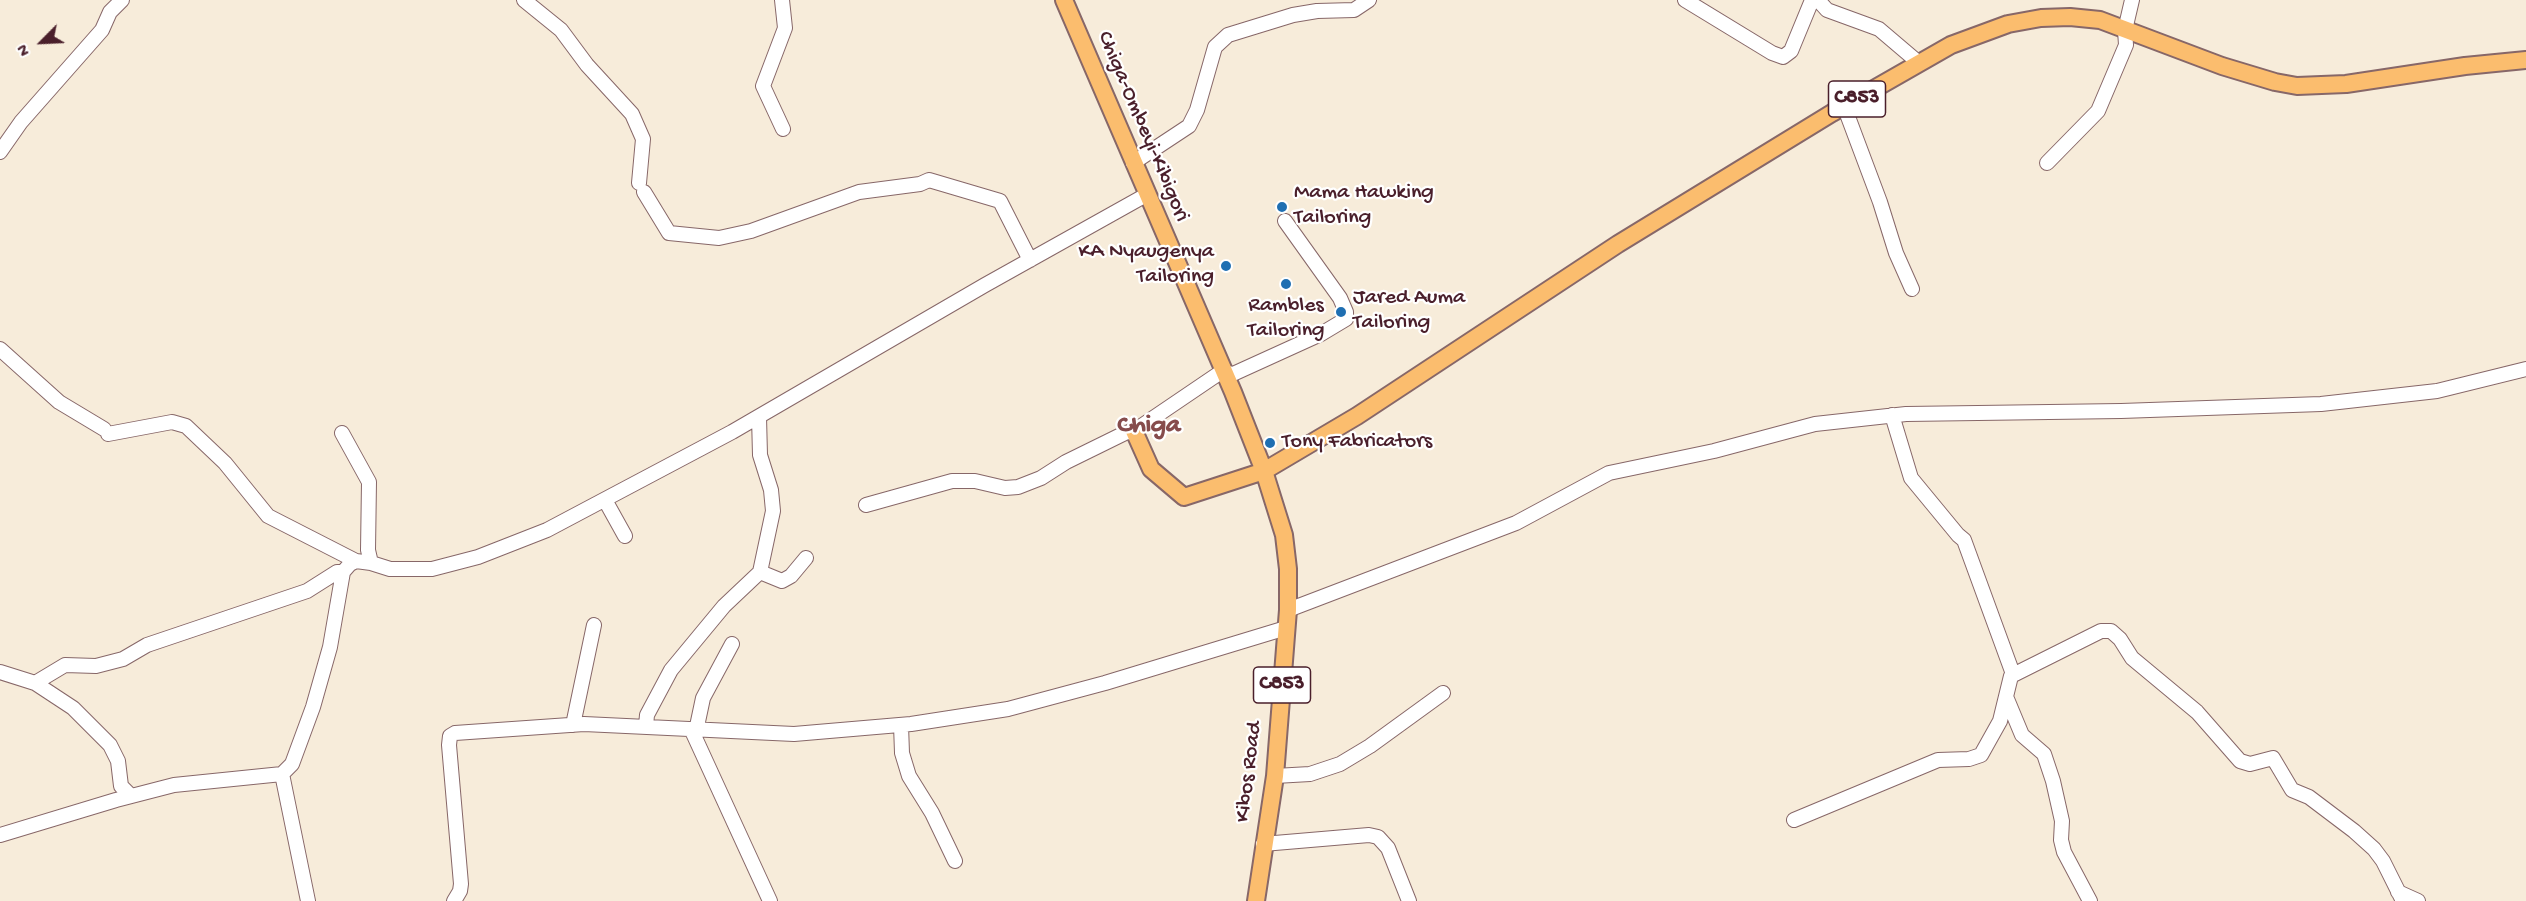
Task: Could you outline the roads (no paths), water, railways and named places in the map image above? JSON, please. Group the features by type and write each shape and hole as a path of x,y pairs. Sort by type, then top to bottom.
{"main road":[{"name":"Chiga-Ombeyi-Kibigori","path":"1064,0 1224,372 1264,471"},
{"name":"C853","path":"1264,471 1357,416 1618,244 1844,106 1951,45 1983,32 2041,18 2070,17 2100,20 2222,66 2275,82 2297,86 2346,84 2465,66 2526,60"},
{"path":"1134,431 1151,469 1184,497 1264,471"},
{"name":"Kibos Road","path":"1256,901 1275,776 1288,610 1288,569 1284,536 1264,471"}],"street":[{"path":"0,152 21,122 102,30 110,12 122,0"},
{"path":"524,0 561,30 587,64 632,114 643,139 642,187 669,233 719,238 751,231 859,192 921,184 929,180 1000,201 1030,260"},
{"path":"782,0 785,28 763,86 783,129"},
{"path":"1133,163 1189,126 1197,110 1215,47 1228,35 1293,15 1317,11 1354,10 1369,0"},
{"path":"1685,0 1772,53 1783,57 1791,51 1812,0"},
{"path":"1818,0 1827,10 1879,29 1919,63"},
{"path":"2047,163 2098,111 2127,45 2125,30 2132,0"},
{"path":"1844,106 1881,202 1896,253 1912,289"},
{"path":"0,349 59,402 106,432 172,423 186,426 225,462 268,516 356,561 371,562 390,569 432,569 478,557 547,530 605,500 759,417 1146,195"},
{"path":"866,506 952,482 975,481 1005,488 1018,487 1041,478 1066,462 1125,433 1134,431 1221,372 1233,374 1321,334 1346,319 1346,312 1340,298 1285,221"},
{"path":"1288,610 1516,522 1618,470 1649,466 1714,451 1815,423 1892,415 2121,411 2321,404 2437,391 2526,369"},
{"path":"1892,415 1911,478 1958,536 1964,540 2013,674"},
{"path":"645,726 647,715 670,670 724,606 760,572 773,511 771,490 760,455 759,417"},
{"path":"342,433 369,482 368,550 371,562"},
{"path":"605,500 625,536"},
{"path":"760,572 782,581 791,576 806,558"},
{"path":"0,836 130,796 174,785 282,774 295,758 316,697 330,647 343,573 350,564 356,561"},
{"path":"35,683 65,665 96,666 123,659 147,645 307,591 337,572 343,573"},
{"path":"573,725 594,625"},
{"path":"454,901 461,884 449,745 450,736 455,733 573,725 645,726 694,731 794,734 901,725 1008,709 1105,683 1286,628"},
{"path":"1794,820 1938,760 1969,759 1981,755 2000,721 2007,699 2010,678 2013,674 2101,631 2111,631 2120,639 2132,658 2197,712 2240,761 2250,764 2273,758 2292,789 2310,797 2354,831 2374,849 2401,896 2418,901"},
{"path":"732,644 703,698 694,731 770,901"},
{"path":"0,672 35,683 73,708 110,745 118,761 121,786 130,796"},
{"path":"1275,776 1310,774 1340,764 1370,746 1443,693"},
{"path":"2007,699 2022,735 2044,754 2062,821 2061,840 2064,852 2090,901"},
{"path":"901,725 902,753 909,776 932,813 956,861"},
{"path":"282,774 309,901"},
{"path":"1263,844 1369,835 1378,837 1388,848 1409,901"}],"place":[{"name":"Mama Hawking Tailoring","path":"1282,207"},
{"name":"KA Nyaugenya Tailoring","path":"1226,266"},
{"name":"Rambles Tailoring","path":"1286,284"},
{"name":"Jared Auma Tailoring","path":"1341,312"},
{"name":"Tony Fabricators","path":"1270,443"}],"district":[{"name":"Chiga","path":"1149,427"}]}
